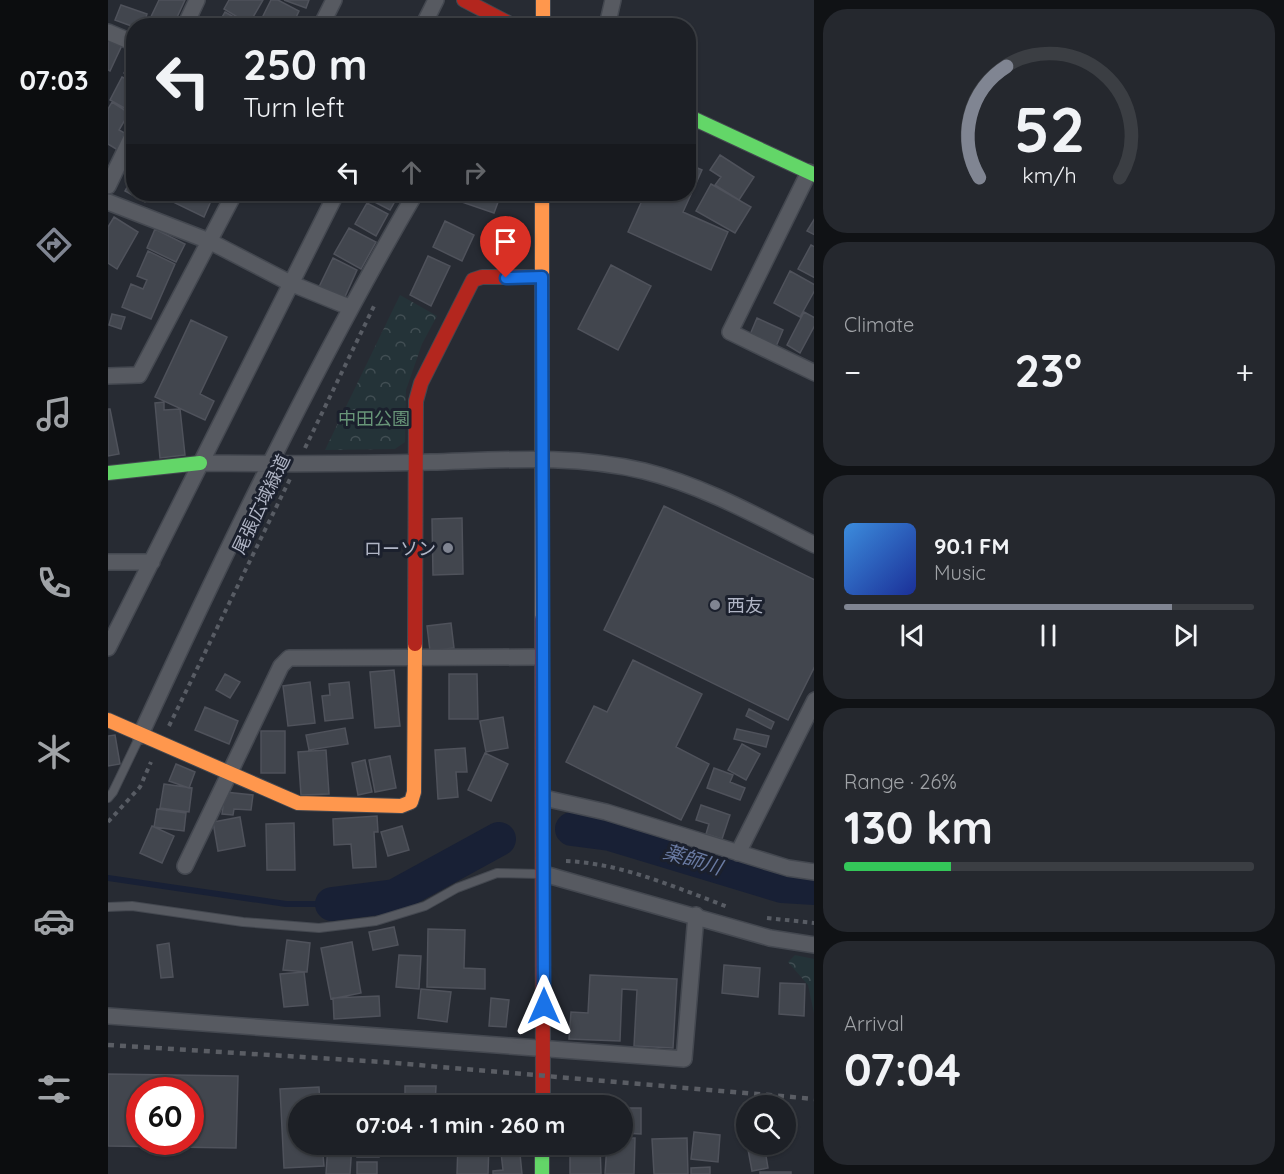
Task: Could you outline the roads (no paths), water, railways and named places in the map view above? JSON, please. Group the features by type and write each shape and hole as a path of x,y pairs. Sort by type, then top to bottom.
{"street":[{"path":"189,18 197,0"},
{"path":"325,18 334,0"},
{"path":"427,18 436,0"},
{"path":"464,0 499,18"},
{"path":"543,0 543,18"},
{"path":"609,18 613,0"},
{"path":"108,32 126,40"},
{"path":"696,120 812,173 730,332 814,373"},
{"path":"108,186 126,149"},
{"path":"108,376 139,375 230,201"},
{"path":"108,648 332,201"},
{"path":"140,736 269,464 349,307 411,201"},
{"path":"542,201 543,1095"},
{"path":"108,202 209,241 290,283 349,307"},
{"path":"108,720 298,804 407,804 411,802 414,792 416,401 422,383 471,283 482,277 542,277"},
{"path":"108,473 200,463 269,464 543,459 613,465 670,479 717,496 814,545"},
{"path":"108,562 152,562"},
{"path":"185,866 280,666 289,658 541,657"},
{"path":"738,853 810,719 814,699"},
{"path":"544,798 606,812 788,868 814,872"},
{"path":"544,867 770,938 814,945"},
{"path":"108,1016 684,1059 696,915"},
{"path":"542,1174 543,1155"}],"lane":[{"path":"108,798 140,736"},
{"path":"108,906 132,906 243,922 319,928 376,921 425,906 456,888 497,873 544,867"}],"waterway":[{"name":"薬師川","path":"572,829 610,834 782,886 814,888"},
{"name":"薬師川","path":"332,904 395,896 499,839"},
{"path":"108,878 286,904 332,904"}],"railway":[{"path":"108,1045 383,1062 814,1099"}],"place":[{"name":"ローソン","path":"448,548"},
{"name":"西友","path":"715,605"}],"park label":[{"name":"中田公園","path":"374,418"}]}
